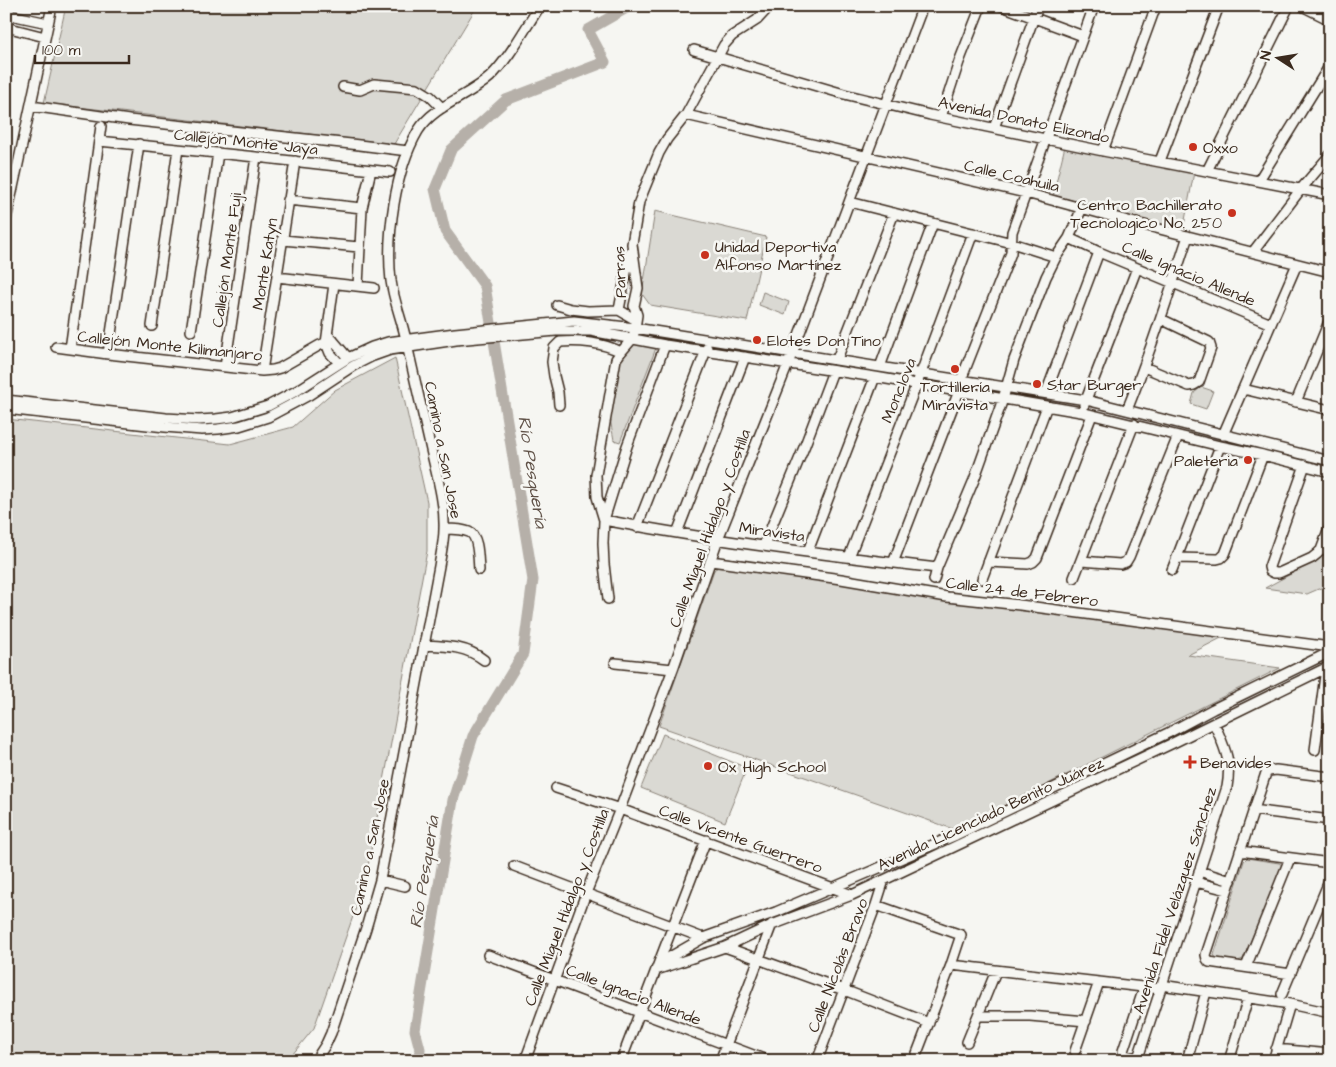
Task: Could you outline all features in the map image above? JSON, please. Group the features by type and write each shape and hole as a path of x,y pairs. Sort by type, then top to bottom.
{"street":[{"path":"6,220 52,6"},
{"name":"Camino a San Jose","path":"317,1060 331,1033 380,880 439,566 444,528 443,506 439,486 407,343 391,282 390,237 396,194 408,151 419,130 428,119 442,108 480,86 492,76 509,54 540,6"},
{"name":"Parras","path":"608,599 604,564 604,520 597,497 596,475 616,360 633,338 636,324 637,314 634,306 638,288 632,244 639,202 663,146 686,115 724,45 732,36 757,20 770,6"},
{"name":"Calle Miguel Hidalgo y Costilla","path":"525,1061 586,893 673,668 718,539 788,364 923,6"},
{"path":"941,117 981,6"},
{"path":"1002,6 1083,36"},
{"path":"994,128 1038,6"},
{"path":"961,380 1011,253 1012,232 1094,6"},
{"path":"1103,151 1156,6"},
{"path":"1160,161 1219,6"},
{"path":"1207,171 1289,6"},
{"path":"1302,6 1330,20"},
{"path":"6,14 48,23"},
{"path":"6,27 45,37"},
{"name":"Avenida Donato Elizondo","path":"694,50 844,94 941,117 1330,195"},
{"path":"1259,180 1330,66"},
{"path":"343,87 360,90 374,84 417,88 430,96 442,108"},
{"path":"31,106 168,125 332,141 408,151"},
{"name":"Calle Coahuila","path":"686,115 1026,193 1330,272"},
{"path":"70,349 101,126"},
{"name":"Callejón Monte Jaya","path":"99,141 390,172"},
{"path":"108,354 139,144"},
{"path":"152,326 178,149"},
{"path":"191,331 218,153"},
{"path":"1253,252 1301,189 1330,155"},
{"name":"Callejón Monte Fuji","path":"226,367 256,157"},
{"name":"Monte Katyn","path":"262,371 295,161"},
{"path":"358,286 362,208 371,170"},
{"path":"288,200 362,208"},
{"path":"850,202 1012,243 1056,257"},
{"path":"934,580 937,568 974,480 1003,399 1014,360 1046,277 1056,257 1069,238 1082,208"},
{"path":"838,360 894,213"},
{"path":"880,367 933,223"},
{"name":"Monclova","path":"848,557 917,384 973,233"},
{"path":"1127,410 1144,367 1188,236"},
{"name":"Calle Ignacio Allende","path":"1069,238 1271,324"},
{"path":"283,240 359,247"},
{"path":"619,310 632,244"},
{"path":"1046,393 1099,252"},
{"path":"1223,435 1297,264"},
{"path":"1081,412 1137,268"},
{"path":"277,277 374,288"},
{"path":"334,284 329,339 330,353 338,363"},
{"path":"558,305 588,311 619,310 636,324"},
{"path":"1144,367 1189,386 1194,385 1198,382 1211,348 1209,342 1161,318"},
{"path":"1296,402 1330,319"},
{"path":"6,400 166,418 216,419 232,417 268,406 298,390 338,363 372,347 388,342 407,343 456,337 574,330 590,331 636,324 708,340 1086,400 1330,461"},
{"path":"611,329 633,338 665,344 1081,412 1330,472"},
{"path":"329,339 348,358"},
{"name":"Callejón Monte Kilimanjaro","path":"56,347 262,371 280,368 329,339"},
{"path":"559,405 552,362 554,348 560,342 575,340 613,347 621,352"},
{"path":"637,527 706,351 708,340"},
{"path":"6,409 193,429 211,430 239,426 277,413 309,395 342,372 374,356 407,343"},
{"path":"604,520 627,446 665,344"},
{"path":"677,534 745,357"},
{"path":"764,545 833,371"},
{"path":"808,551 875,377"},
{"path":"1244,389 1330,410"},
{"path":"893,563 959,391"},
{"path":"982,579 1047,406"},
{"path":"988,562 1028,564 1037,558 1092,415"},
{"path":"1159,430 1164,419"},
{"path":"1074,578 1134,424"},
{"path":"1082,561 1120,564 1126,562 1178,436"},
{"path":"1239,450 1241,439"},
{"path":"1172,570 1220,446"},
{"path":"1177,558 1221,558 1263,455"},
{"path":"1318,468 1320,459"},
{"path":"1305,465 1268,567 1270,571 1279,573 1312,558 1321,550 1330,526"},
{"name":"Miravista","path":"604,520 677,534 937,568"},
{"path":"444,528 466,531 473,535 476,540 479,570"},
{"name":"Calle 24 de Febrero","path":"710,561 841,579 947,597 1020,604 1330,647"},
{"path":"424,645 455,646 484,660"},
{"name":"Avenida Licenciado Benito Juárez","path":"660,960 670,957 703,938 776,912 956,835 1168,733 1330,652"},
{"path":"615,663 673,668"},
{"path":"1315,750 1328,667"},
{"name":"Avenida Licenciado Benito Juárez","path":"656,970 725,947 772,925 852,895 1173,743 1328,667"},
{"name":"Avenida Fidel Velázquez Sánchez","path":"1144,988 1122,1051 1124,1055 1138,1059 1225,794 1229,772 1228,760 1214,723"},
{"path":"1168,733 1173,743"},
{"path":"1291,974 1209,962 1206,955 1263,779 1267,772 1276,770 1330,777"},
{"name":"Calle Vicente Guerrero","path":"556,788 706,840 852,895"},
{"path":"1254,810 1330,820"},
{"path":"621,1061 706,840"},
{"path":"1240,851 1330,863"},
{"path":"1246,967 1290,858"},
{"path":"514,866 703,938"},
{"path":"1199,871 1231,881"},
{"path":"1282,994 1330,879"},
{"path":"380,880 405,886"},
{"name":"Calle Nicolás Bravo","path":"817,1061 884,880"},
{"path":"1196,882 1228,890"},
{"path":"876,905 960,934 961,937 914,1061"},
{"path":"720,1061 776,912"},
{"path":"725,947 929,1023"},
{"name":"Calle Ignacio Allende","path":"488,956 769,1061"},
{"path":"951,965 1144,988 1161,987 1206,992 1290,1004 1330,1013"},
{"path":"967,1042 996,970"},
{"path":"1075,1051 1099,982"},
{"path":"1188,1057 1206,992"},
{"path":"1229,1061 1248,998"},
{"path":"1273,1061 1290,1004"},
{"path":"978,1016 1030,1016 1086,1021"},
{"path":"1276,1049 1330,1054"}],"shaded area":[{"path":"66,6 477,6 394,144 44,103"},
{"path":"1065,146 1194,172 1183,231 1053,195"},
{"name":"Unidad Deportiva Alfonso Martínez","path":"655,211 766,237 747,321 650,305 642,294"},
{"path":"763,292 789,302 785,315 759,305"},
{"path":"626,342 656,348 620,442 614,440 609,414 614,383"},
{"path":"395,358 427,502 427,551 365,882 314,1028 287,1061 6,1061 6,419 230,444 293,427 335,390"},
{"path":"1201,387 1213,391 1206,409 1191,404 1194,393"},
{"path":"1330,536 1330,584 1307,594 1265,588 1320,558"},
{"path":"719,566 941,599 1227,635 1188,655 1280,668 956,830 659,726 714,570"},
{"path":"663,734 747,768 725,822 641,788"},
{"path":"1247,858 1279,863 1282,865 1281,869 1243,959 1238,961 1216,958 1214,955 1244,861"}],"waterway":[{"name":"Río Pesquería","path":"419,1061 420,1049 415,1030 453,800 473,736 523,654 533,580 485,286 445,231 435,189 451,150 506,100 605,62 588,30 630,6"}],"place":[{"name":"Oxxo","path":"1193,147"},
{"name":"Centro Bachillerato Tecnologico No. 250","path":"1232,213"},
{"name":"Unidad Deportiva Alfonso Martínez","path":"705,255"},
{"name":"Elotes Don Tino","path":"757,340"},
{"name":"Tortillería Miravista","path":"955,369"},
{"name":"Star Burger","path":"1037,384"},
{"name":"Paleteria","path":"1248,460"},
{"name":"Benavides","path":"1190,762"},
{"name":"Ox High School","path":"708,766"}]}
